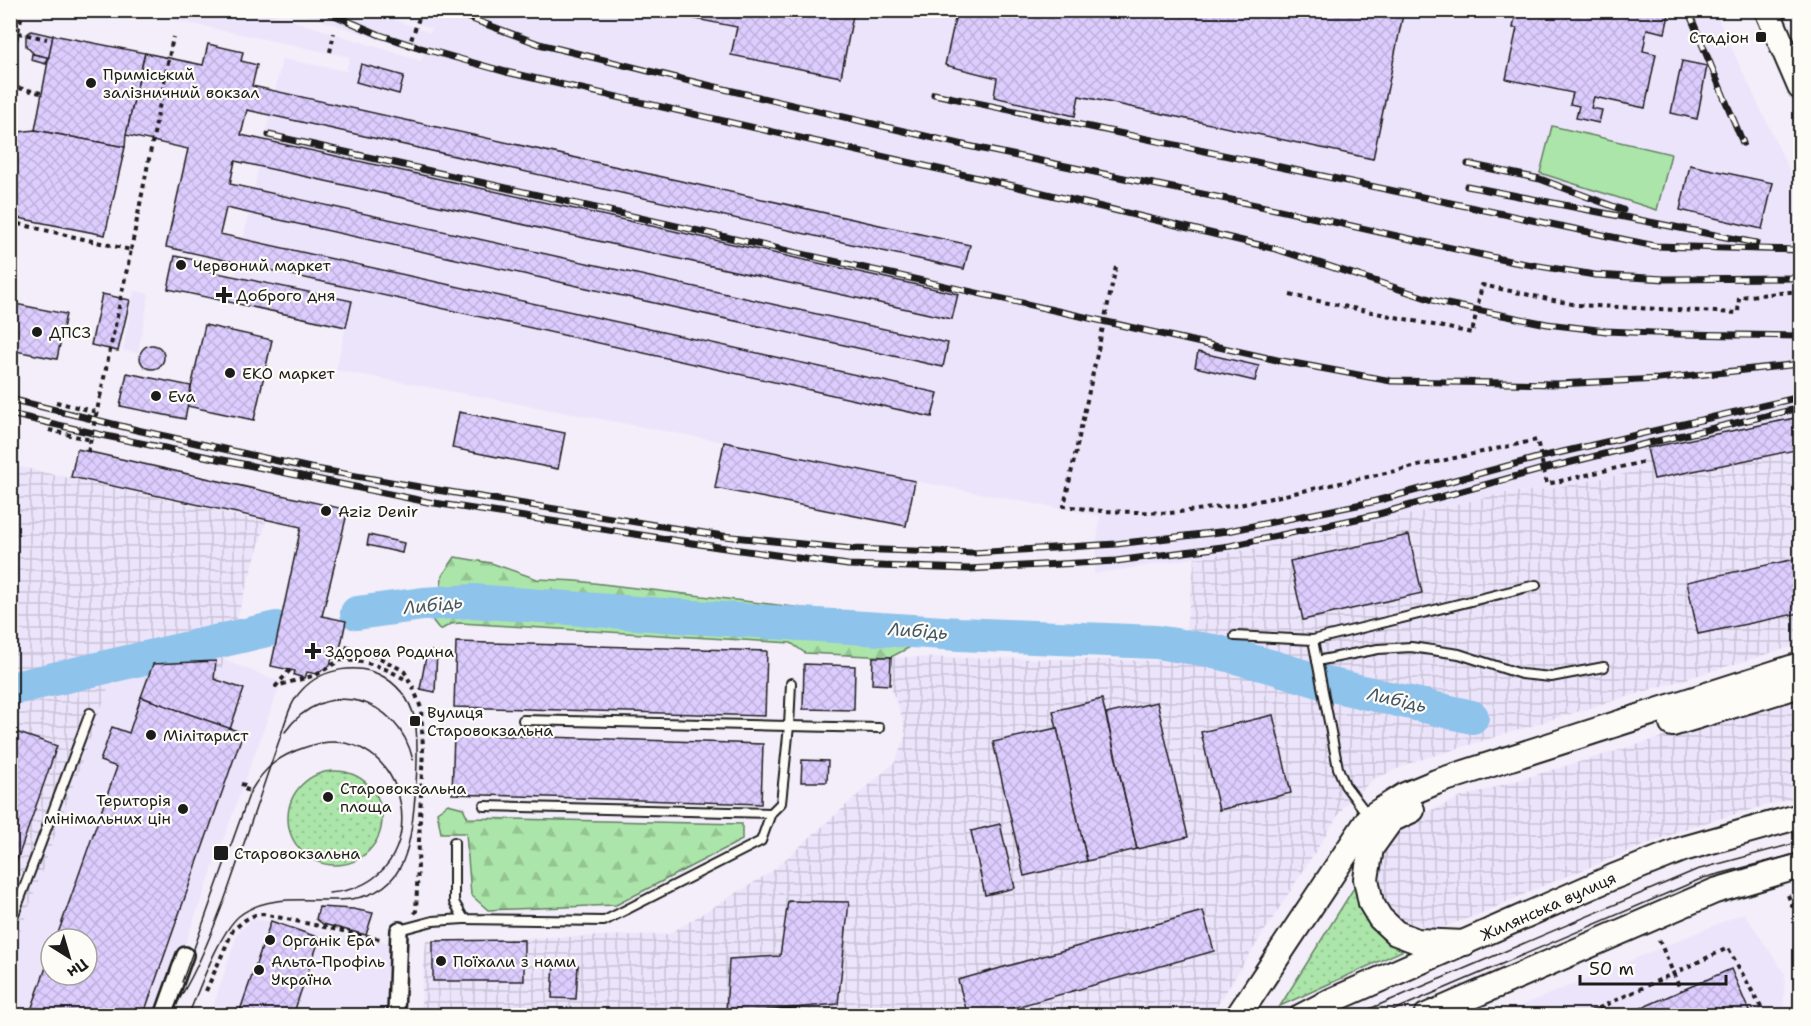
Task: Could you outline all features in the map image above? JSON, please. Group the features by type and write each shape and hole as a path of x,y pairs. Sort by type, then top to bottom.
{"main road":[{"path":"1767,10 1800,87"},
{"path":"1238,1016 1370,818 1405,795 1436,782 1800,665"},
{"path":"1465,943 1417,941 1396,933 1380,918 1371,903 1366,879 1371,848 1391,820 1427,802 1484,782 1800,685"},
{"name":"Жилянська вулиця","path":"1302,1016 1613,877 1683,849 1800,816"},
{"path":"1426,1016 1715,891 1800,866"}],"street":[{"path":"396,1016 399,930"},
{"path":"163,1016 185,955"}],"lane":[{"path":"1235,636 1313,640 1536,585"},
{"path":"1313,640 1338,768 1345,785 1370,818"},
{"path":"1317,661 1378,649 1411,647 1459,654 1521,674 1551,677 1604,667"},
{"path":"399,930 433,921 464,919 604,921 761,841 771,813 781,803 791,683"},
{"path":"10,925 90,713"},
{"path":"523,720 879,728"},
{"path":"484,806 771,813"},
{"path":"454,842 454,902 464,919"}],"path":[{"path":"10,66 23,10"},
{"path":"408,48 422,10"},
{"path":"18,33 47,39"},
{"path":"330,52 334,33"},
{"path":"88,452 131,250 172,38"},
{"path":"10,86 42,93"},
{"path":"136,94 160,99"},
{"path":"10,222 131,250"},
{"path":"1116,267 1064,506 1102,511 1170,513 1239,505 1537,440 1547,484 1643,462"},
{"path":"1290,295 1472,333 1482,285 1577,305 1738,313 1739,297 1800,291"},
{"path":"56,402 97,412"},
{"path":"48,430 91,440"},
{"path":"206,991 233,930 255,915 263,914 380,939 399,930 416,911 423,748 421,708 404,671 380,658 341,648 340,660"},
{"path":"290,670 276,686 316,675 340,660 377,665 411,682"},
{"path":"242,784 248,786 245,794"},
{"path":"1788,895 1800,926"},
{"path":"1659,940 1681,991"},
{"path":"1582,1016 1728,948 1762,1009 1755,1016"},
{"path":"1594,1010 1597,1016"}],"shaded area":[{"path":"130,11 262,11 421,61 424,54 294,11 371,11 430,33 432,29 388,11 1714,11 1794,180 1796,254 1800,253 1800,417 1642,449 1644,470 1548,489 1505,493 1268,546 1094,574 1100,516 724,442 336,370 352,301 235,277 282,59 346,71 350,57"},
{"path":"134,291 149,294 138,353 123,350"},
{"path":"1800,417 1800,644 1413,762 1374,779 1345,805 1211,1015 420,1016 426,941 669,934 771,872 895,762 906,735 890,685 891,657 1182,661 1195,558 1268,546 1505,493 1548,489 1644,470 1642,449"},
{"path":"11,465 266,522 211,703 116,667 11,957"},
{"path":"224,660 281,682 159,1015 11,1015 10,957 116,667 211,702"},
{"path":"1800,696 1800,796 1690,827 1439,929 1405,923 1387,907 1374,881 1380,844 1402,823 1462,797"},
{"path":"1744,913 1785,974 1783,1015 1497,1016"},
{"path":"254,919 390,943 389,1015 210,1016 238,932"}],"green space":[{"path":"1552,126 1671,154 1657,210 1540,173"},
{"path":"455,557 491,563 537,579 577,581 811,609 835,617 904,620 925,626 924,640 891,657 805,653 791,643 460,623 451,624 440,630 433,621 440,599 442,576"},
{"path":"335,771 353,775 368,785 378,800 382,818 378,836 368,851 353,861 335,865 317,861 302,851 292,836 288,818 292,800 302,785 317,775"},
{"path":"448,804 463,808 468,818 742,824 742,840 616,905 488,910 471,895 466,833 441,833 437,812"},
{"path":"1357,883 1386,940 1404,950 1280,1006"}],"building":[{"path":"651,10 854,10 841,77 731,55 737,27"},
{"path":"957,10 1404,10 1373,159 1079,96 1075,116 994,97 997,78 945,65"},
{"path":"1516,10 1670,10 1665,33 1647,29 1643,51 1656,54 1645,108 1594,97 1591,108 1602,110 1599,123 1576,118 1579,106 1570,104 1573,93 1506,79 1517,28 1513,28"},
{"path":"31,31 53,36 49,58 34,54 26,46 26,35"},
{"name":"Приміський залізничний вокзал","path":"53,35 145,53 125,147 35,130"},
{"path":"208,44 243,52 241,61 257,65 252,86 970,245 964,269 247,110 241,135 958,294 952,319 235,161 230,184 948,343 943,367 226,208 220,234 938,393 932,417 166,247 188,149 126,135 145,53 203,65"},
{"path":"32,54 47,57 46,64 31,60"},
{"path":"1682,61 1707,66 1697,119 1671,113"},
{"path":"361,64 404,76 399,94 356,82"},
{"path":"35,130 125,147 105,235 10,215 10,133"},
{"path":"1690,165 1773,183 1762,229 1680,210"},
{"path":"175,256 205,262 203,270 352,301 346,327 168,289"},
{"path":"102,294 130,300 118,351 91,345"},
{"name":"ДПСЗ","path":"10,303 66,314 57,359 10,350"},
{"name":"ЕКО маркет","path":"205,325 272,340 254,420 187,406"},
{"path":"152,345 157,346 163,352 163,362 157,368 152,369 147,368 141,362 140,357 141,352 147,346"},
{"path":"1198,352 1259,366 1255,381 1195,367"},
{"name":"Eva","path":"127,373 191,386 185,419 120,406"},
{"path":"459,412 565,433 558,469 452,448"},
{"path":"1800,417 1800,449 1654,479 1647,448"},
{"path":"724,442 915,481 906,526 715,488"},
{"path":"77,449 348,510 322,616 346,621 338,659 332,658 330,665 317,674 307,672 305,678 294,675 295,671 271,666 301,527 71,477"},
{"path":"369,535 404,543 402,553 367,545"},
{"path":"1409,535 1422,593 1303,620 1290,561"},
{"path":"1800,558 1800,613 1698,634 1687,582"},
{"path":"456,642 767,651 765,716 454,707"},
{"path":"427,651 437,652 435,692 420,689"},
{"path":"873,657 891,657 890,685 872,684"},
{"path":"216,661 214,679 244,689 230,729 141,697 153,664"},
{"path":"804,664 855,666 854,710 803,709"},
{"path":"141,697 243,733 143,1016 29,1016 39,987 99,987 99,927 60,927 117,767 100,761 112,727 129,733"},
{"path":"1102,699 1137,849 1087,861 1053,711"},
{"path":"1157,702 1188,837 1137,849 1106,714"},
{"path":"1273,715 1291,793 1219,810 1201,732"},
{"path":"1057,728 1087,861 1024,876 993,742"},
{"path":"10,730 57,746 15,866 10,865"},
{"path":"454,734 763,744 761,804 452,794"},
{"path":"802,760 828,761 827,782 801,782"},
{"path":"1000,824 1015,888 985,895 971,831"},
{"path":"788,901 849,902 838,1004 726,1014 729,959 780,956"},
{"path":"319,907 373,913 366,935 323,924 316,919"},
{"path":"1203,911 1214,951 984,1016 968,1016 958,980"},
{"path":"271,921 320,938 293,1016 238,1016"},
{"path":"524,940 524,981 433,981 433,941"},
{"path":"554,963 578,965 576,999 552,998"},
{"path":"1731,969 1749,1011 1739,1016 1623,1016"},
{"path":"331,1010 373,1011 373,1016 331,1016"}],"waterway":[{"name":"Либідь","path":"357,613 423,604 473,601 959,634 1156,642 1214,651 1332,685 1472,717"},
{"name":"Либідь","path":"10,689 276,628"}],"tram line":[{"path":"171,1016 199,962 224,901 285,721 294,701 310,683 330,672 363,670 384,677 406,698 413,712 416,727 417,771 413,817 406,852 400,868 391,881 378,891 361,897 339,900 287,900 261,904 239,916 217,948 188,1016"},
{"path":"285,732 301,715 319,704 339,700 358,701 376,708 392,720 405,738 413,760"},
{"path":"182,982 250,792 256,783 267,769 288,754 306,747 342,743 370,753 390,775 400,803 401,833 389,861 366,883 329,893"},
{"path":"1353,1016 1696,870 1800,842"},
{"path":"1380,1016 1703,878 1800,853"}],"railway":[{"path":"323,10 380,35 506,72 1014,186 1276,249 1442,303 1547,324 1606,331 1800,336"},
{"path":"448,10 539,44 677,78 968,146 1275,209 1514,262 1595,275 1665,279 1800,278"},
{"path":"1688,10 1743,143"},
{"path":"934,94 1655,246 1800,250"},
{"path":"269,135 1277,360 1391,381 1557,384 1659,379 1800,364"},
{"path":"1468,164 1540,179 1623,210"},
{"path":"1467,186 1756,243"},
{"path":"10,399 310,468 723,536 852,549 973,553 1116,544 1228,531 1372,502 1541,457 1800,397"},
{"path":"10,414 428,502 848,565 969,569 1116,561 1230,546 1375,515 1543,469 1800,408"}],"place":[{"name":"Стадіон","path":"1761,37"},
{"name":"Приміський залізничний вокзал","path":"91,83"},
{"name":"Червоний маркет","path":"181,265"},
{"name":"Доброго дня","path":"224,295"},
{"name":"ДПСЗ","path":"37,332"},
{"name":"ЕКО маркет","path":"230,373"},
{"name":"Eva","path":"156,396"},
{"name":"Aziz Denir","path":"326,511"},
{"name":"Здорова Родина","path":"313,651"},
{"name":"Вулиця Старовокзальна","path":"415,721"},
{"name":"Мілітарист","path":"151,735"},
{"name":"Старовокзальна площа","path":"328,797"},
{"name":"Територія мінімальних цін","path":"183,809"},
{"name":"Старовокзальна","path":"221,853"},
{"name":"Органік Ера","path":"270,940"},
{"name":"Поїхали з нами","path":"441,961"},
{"name":"Альта-Профіль Україна","path":"259,970"}]}
